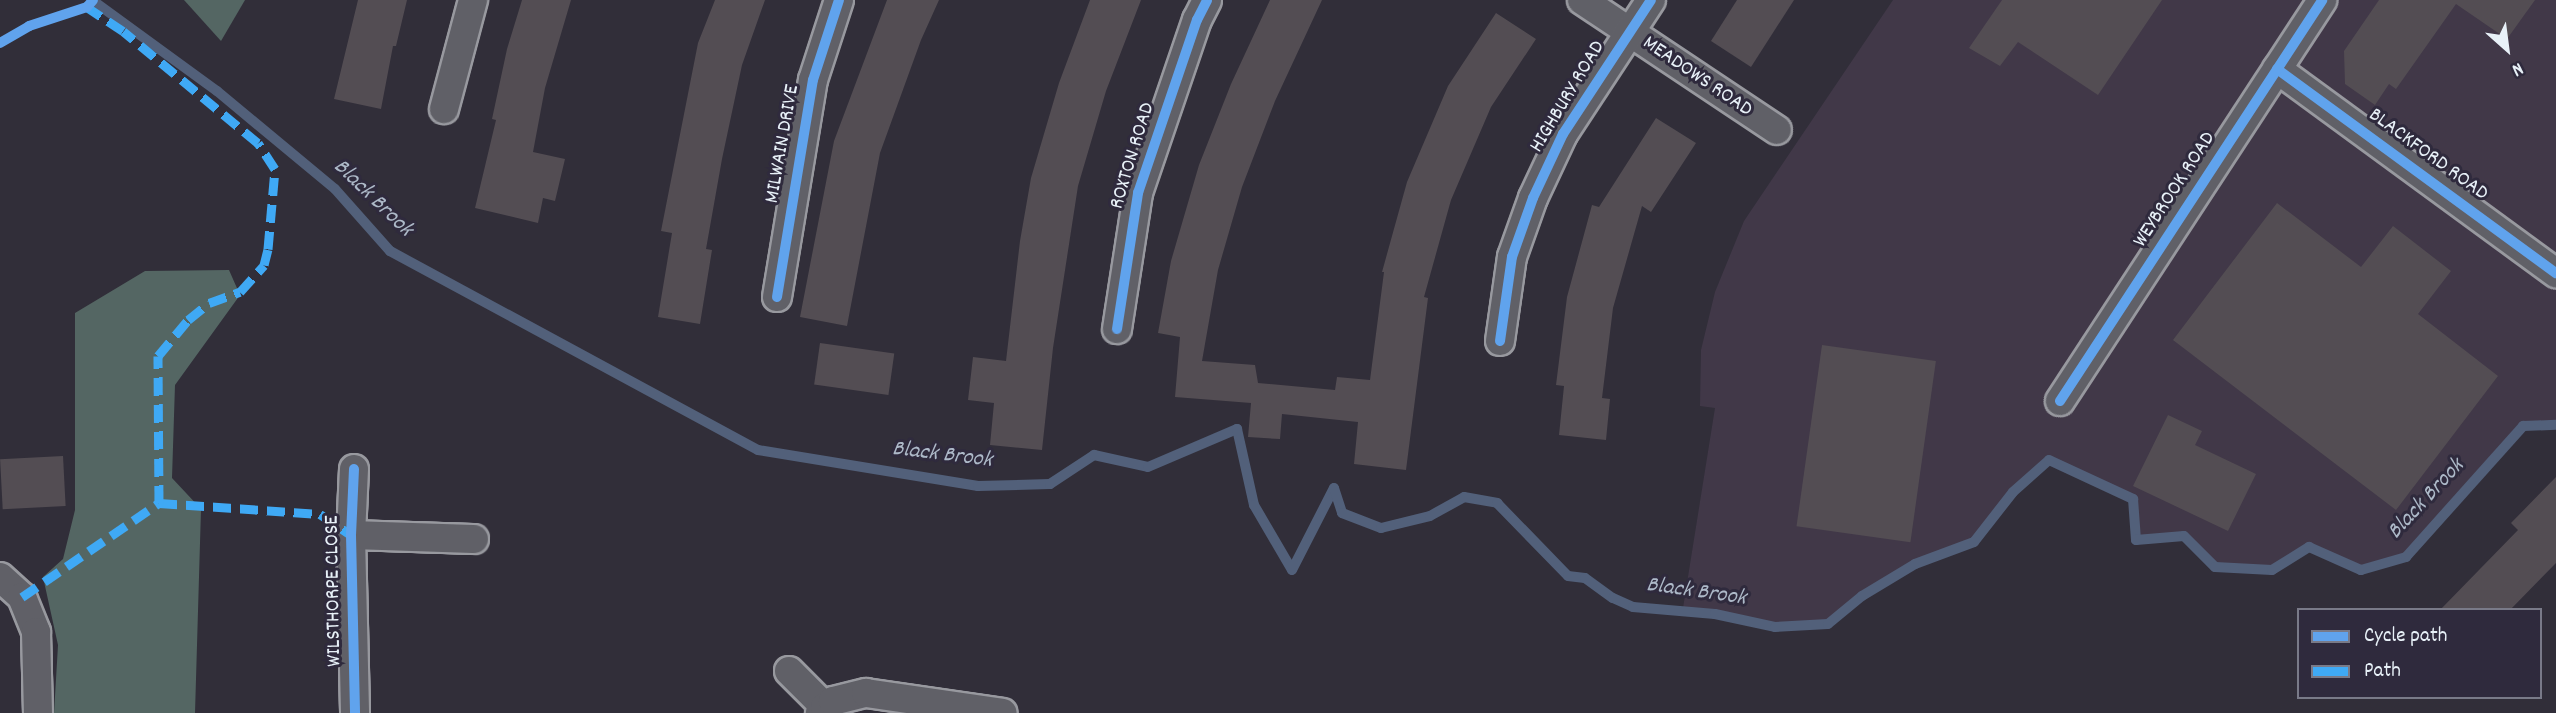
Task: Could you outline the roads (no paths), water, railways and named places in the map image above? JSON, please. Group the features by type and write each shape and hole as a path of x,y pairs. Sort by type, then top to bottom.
{"street":[{"path":"444,109 473,0"},
{"name":"MILWAIN DRIVE","path":"777,297 813,80 839,0"},
{"name":"ROXTON ROAD","path":"1117,329 1138,193 1207,0"},
{"name":"MEADOWS ROAD","path":"1582,0 1777,130"},
{"name":"HIGHBURY ROAD","path":"1500,341 1512,257 1533,198 1563,134 1651,0"},
{"name":"WEYBROOK ROAD","path":"2060,401 2322,0"},
{"name":"BLACKFORD ROAD","path":"2277,69 2556,272"},
{"name":"WILSTHORPE CLOSE","path":"354,469 351,535 355,713"},
{"name":"WILSTHORPE CLOSE","path":"351,535 474,540"},
{"path":"0,578 22,597 36,632 38,713"},
{"path":"789,671 822,710 833,701 866,693 1003,713"}],"waterway":[{"name":"Black Brook","path":"92,0 217,91 335,189 390,251 758,450 978,486 1050,484 1094,455 1148,467 1237,429 1254,505 1292,570 1334,488 1342,513 1381,528 1430,516 1464,497 1497,503 1568,576 1585,578 1613,598 1633,607 1715,614 1775,627 1828,624 1862,596 1915,564 1974,542 2013,492 2049,460 2133,499 2136,540 2184,536 2215,567 2272,570 2309,547 2361,570 2406,557 2523,426 2556,425"}]}
